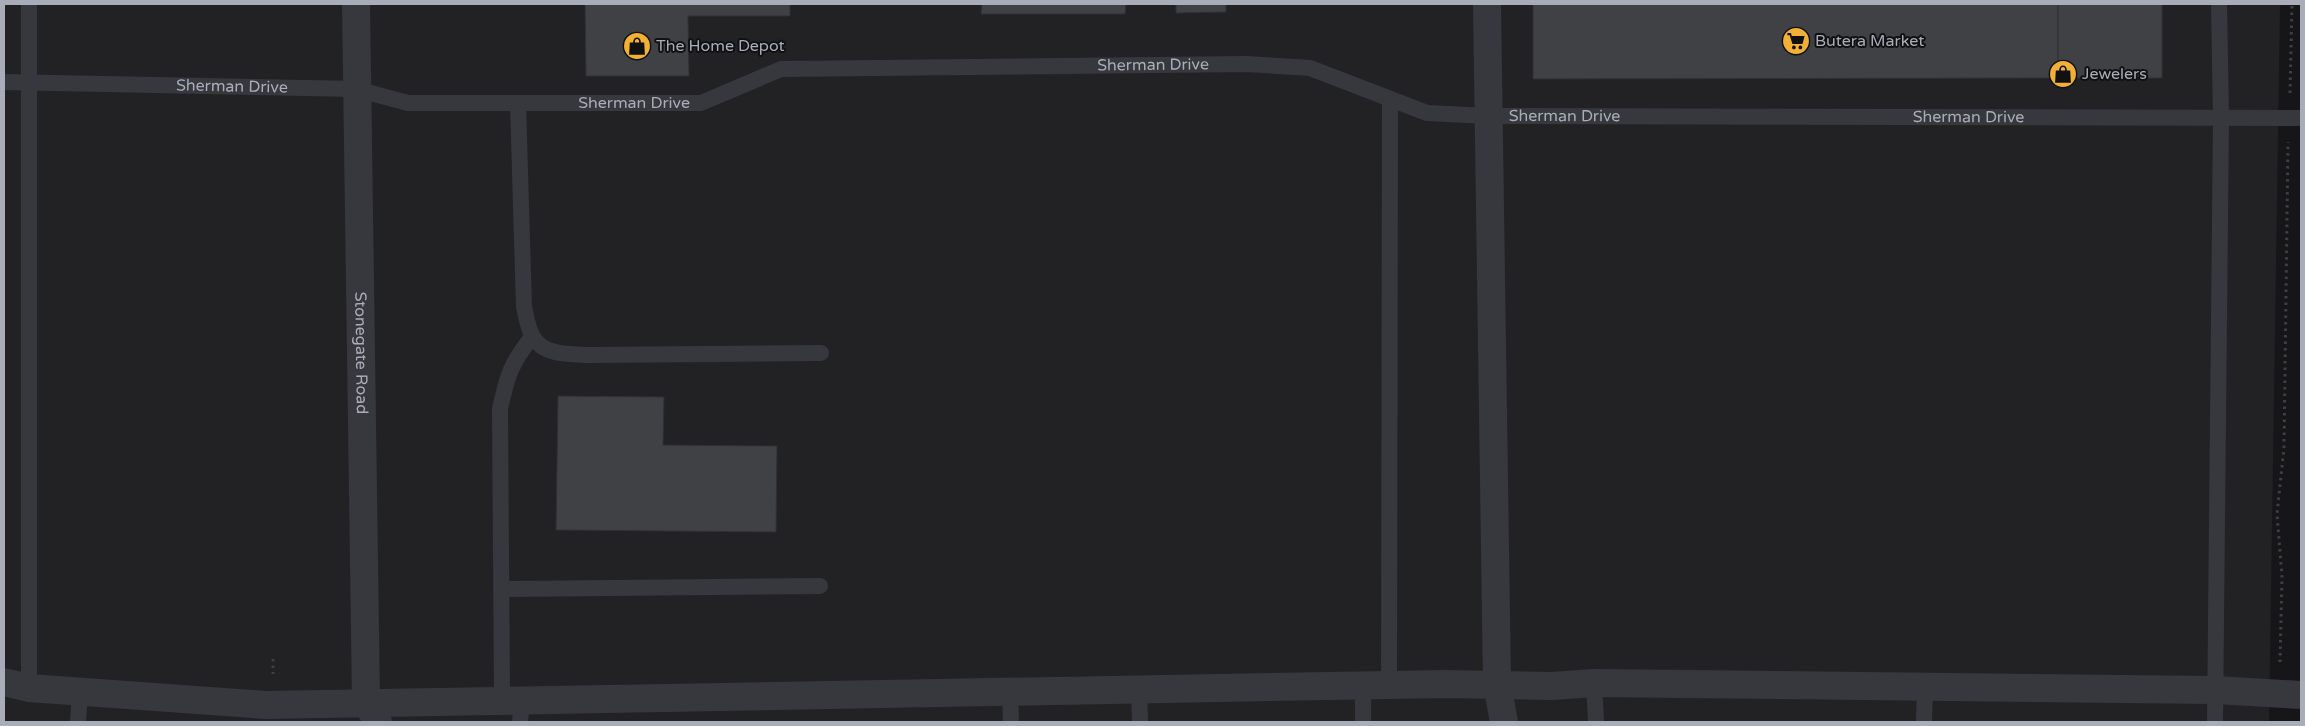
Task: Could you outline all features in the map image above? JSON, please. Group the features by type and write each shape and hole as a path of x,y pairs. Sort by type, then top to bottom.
{"street":[{"name":"Stonegate Road","path":"356,4 366,716"},
{"path":"1487,4 1496,684 1504,722"},
{"path":"16,685 80,692 266,705 366,716 515,707 1010,691 1496,684 1552,686 1594,683 2215,690 2301,695"},
{"path":"1484,722 1496,684"}],"lane":[{"path":"16,685 29,4"},
{"path":"2215,722 2221,118 2219,4"},
{"name":"Sherman Drive","path":"4,82 356,89 408,103 701,103 781,69 1238,64 1310,68 1427,113 1488,116 2301,118"},
{"path":"1363,722 1376,686 1390,99"},
{"path":"518,103 524,307 532,337 545,350 567,354 821,353"},
{"path":"515,707 501,589 500,409 506,377 517,356 532,337"},
{"path":"501,589 820,586"},
{"path":"1594,683 1596,722"},
{"path":"1924,722 1926,687"},
{"path":"1139,690 1140,722"},
{"path":"1010,691 1011,722"},
{"path":"78,722 80,692"}],"path":[{"path":"2291,64 2292,4"},
{"path":"2281,631 2282,577 2277,514 2284,448 2287,194"}],"shaded area":[{"path":"4,4 2280,4 2269,722 4,722"}],"building":[{"name":"The Home Depot","path":"585,4 790,4 790,16 688,16 689,76 586,76"},
{"path":"982,4 1126,4 1125,14 981,14"},
{"path":"1176,4 1226,4 1226,12 1176,13"},
{"name":"Butera Market","path":"1533,4 2058,4 2058,78 1533,79"},
{"path":"2058,4 2162,4 2162,78 2058,78"},
{"path":"558,396 664,397 663,445 777,446 776,532 556,530"}],"place":[{"name":"Butera Market","path":"1796,41"},
{"name":"The Home Depot","path":"637,46"},
{"name":"Jewelers","path":"2063,74"}]}
